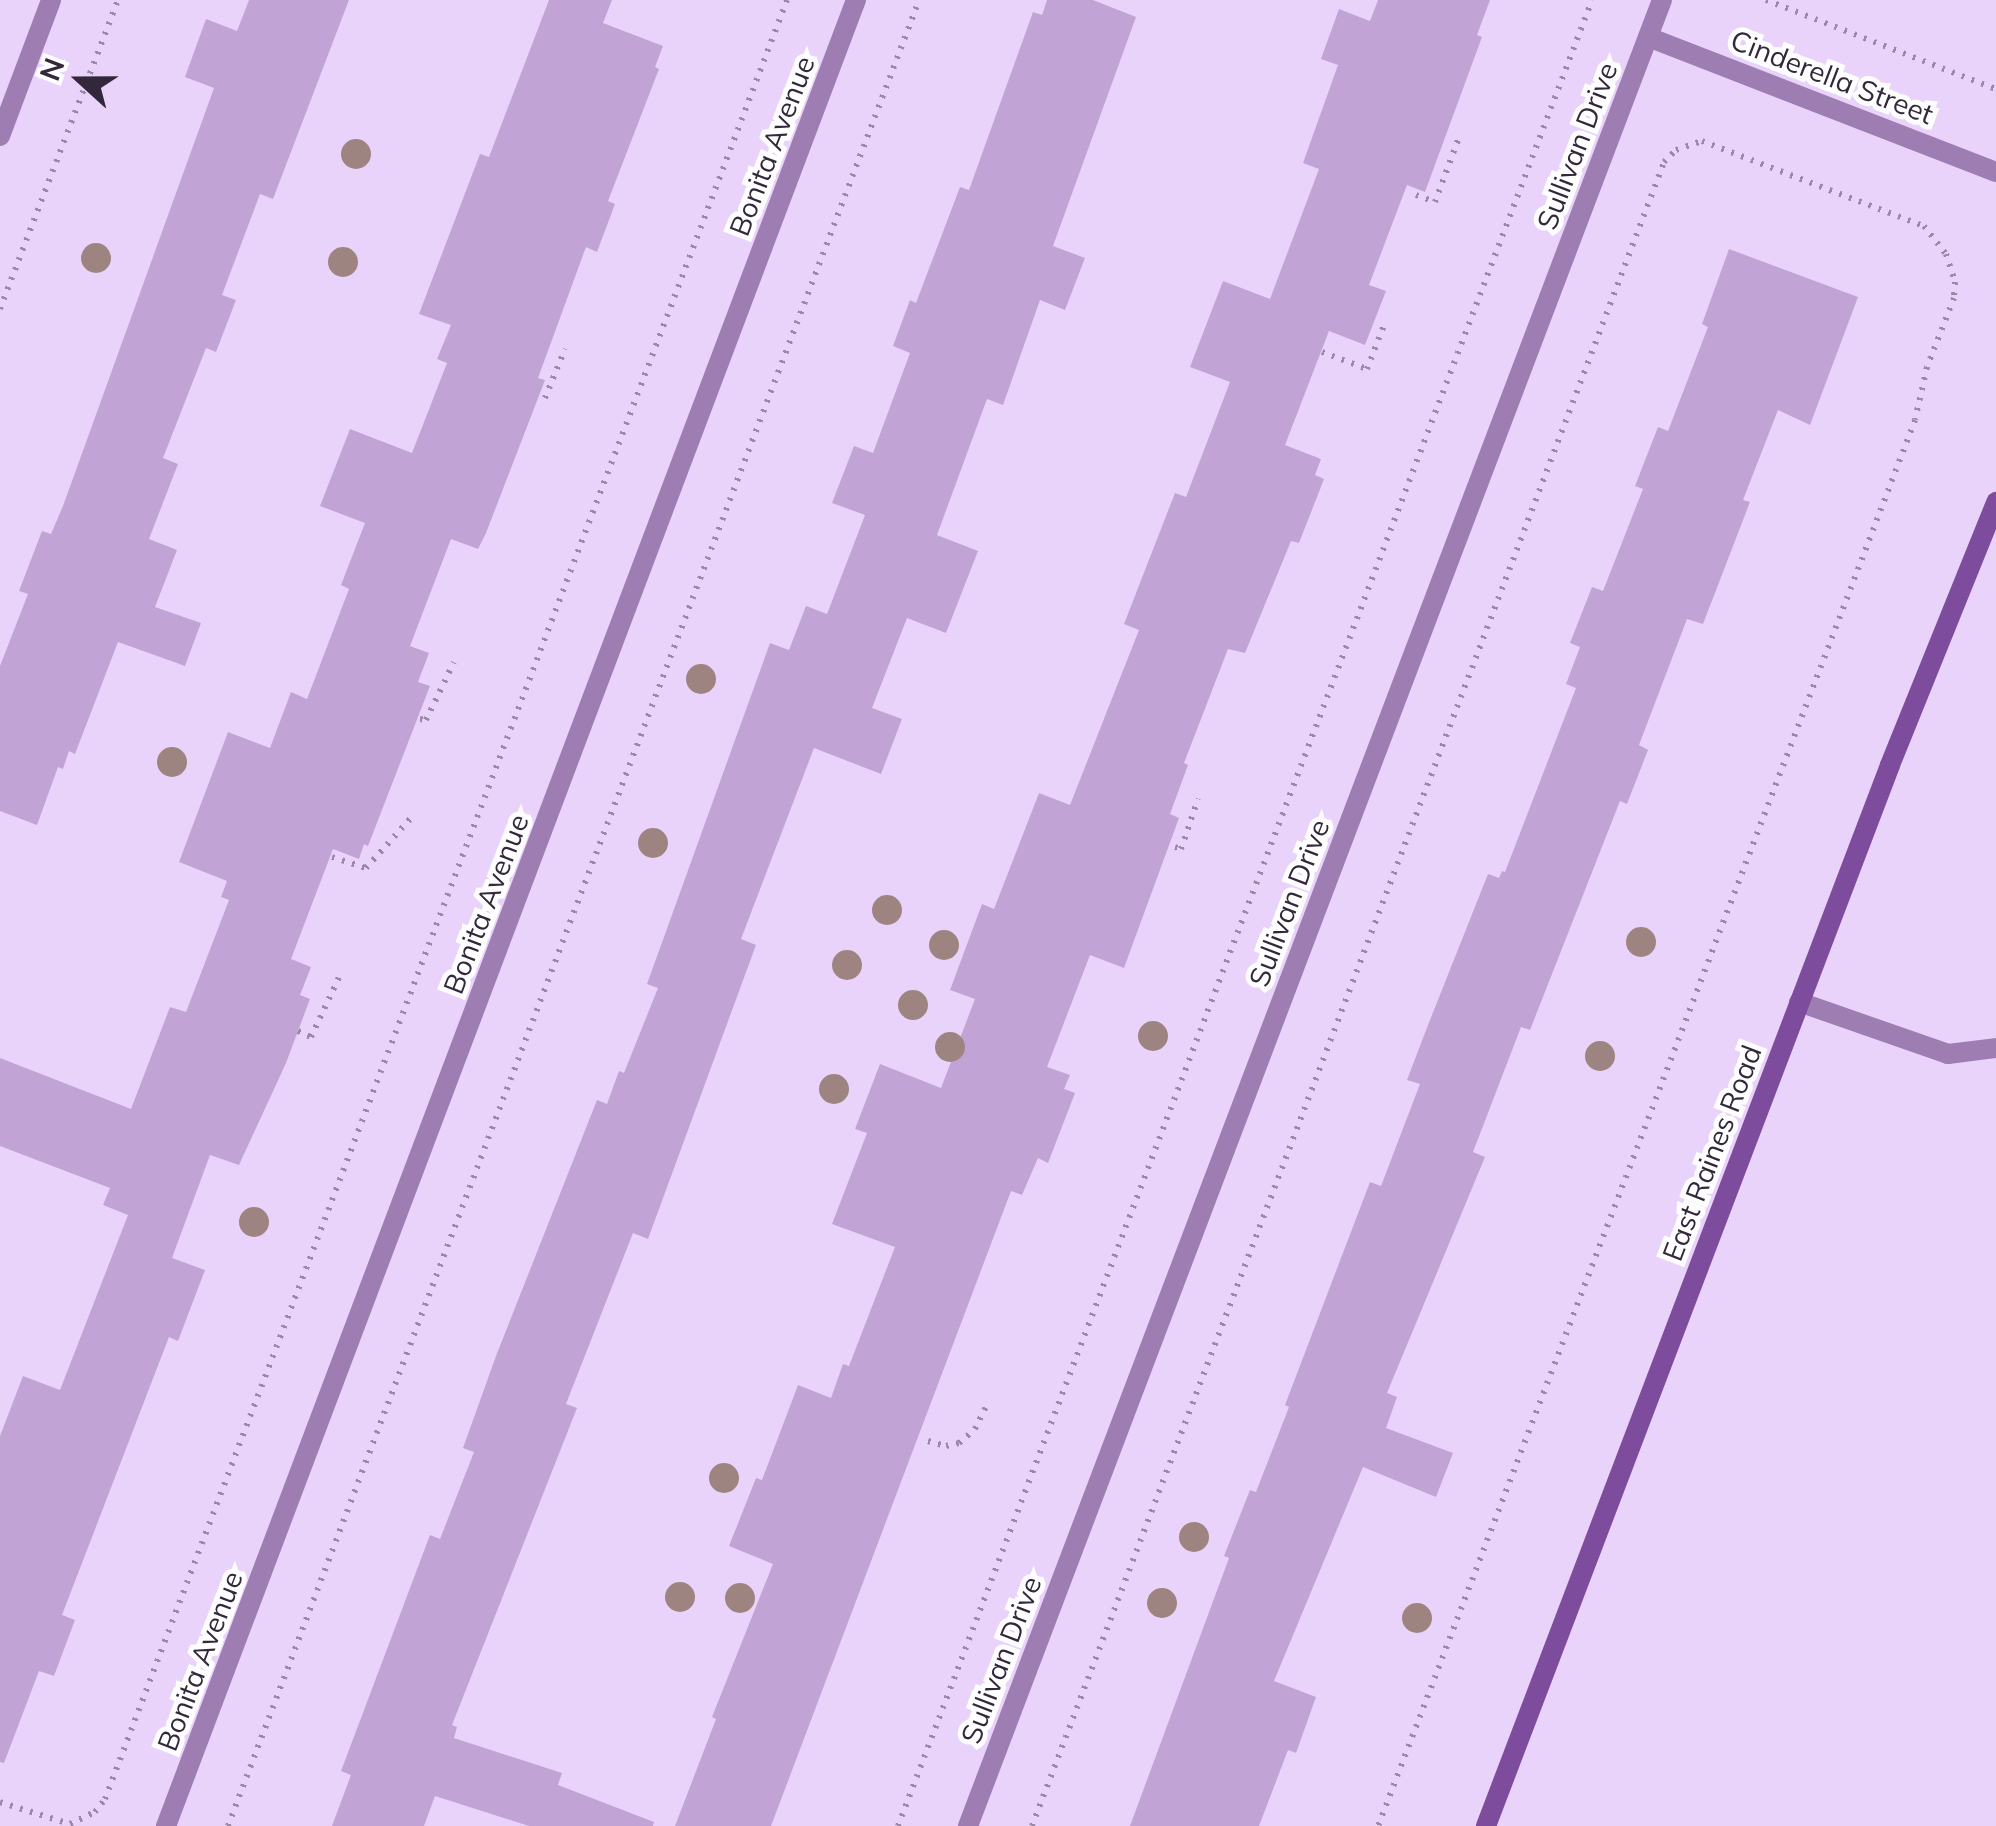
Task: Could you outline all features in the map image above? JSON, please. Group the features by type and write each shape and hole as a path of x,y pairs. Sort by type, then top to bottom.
{"main road":[{"name":"East Raines Road","path":"1486,1826 1799,1002 1996,502"}],"street":[{"path":"0,136 51,0"},
{"name":"Bonita Avenue","path":"166,1826 856,0"},
{"name":"Sullivan Drive","path":"968,1826 1662,0"},
{"name":"Cinderella Street","path":"1648,37 1996,172"},
{"path":"1799,1002 1948,1054 1996,1048"}],"path":[{"path":"0,309 118,0"},
{"path":"0,1802 70,1824 95,1812 104,1799 788,0"},
{"path":"228,1826 919,0"},
{"path":"898,1826 1592,0"},
{"path":"1766,0 1996,89"},
{"path":"1416,195 1435,202 1458,140"},
{"path":"1032,1826 1664,162 1676,150 1702,141 1924,226 1946,254 1955,282 1954,298 1927,367 1915,420 1378,1826"},
{"path":"1322,352 1367,369 1384,325"},
{"path":"546,398 565,350"},
{"path":"420,719 426,720 454,662"},
{"path":"1175,846 1180,849 1198,799"},
{"path":"332,857 366,868 410,819"},
{"path":"298,1032 311,1036 340,975"},
{"path":"928,1442 946,1446 959,1443 975,1429 986,1406"}],"building":[{"path":"249,0 349,0 273,199 260,194 222,295 236,300 216,352 206,348 163,458 178,464 149,539 177,550 155,607 201,623 185,666 118,642 75,754 69,751 63,769 58,767 37,825 0,811 0,666 28,594 19,591 42,531 51,534 63,506 214,88 185,77 206,19 237,31"},
{"path":"549,0 612,0 603,23 663,46 655,67 659,69 608,201 615,204 597,252 586,247 538,378 545,380 486,533 478,549 451,539 410,646 429,653 418,682 430,686 368,846 364,844 359,859 333,849 291,959 311,967 300,995 310,999 286,1063 239,1165 210,1155 172,1258 205,1270 178,1341 169,1337 62,1615 75,1620 54,1676 39,1671 4,1763 0,1762 0,1436 23,1376 60,1390 128,1215 103,1205 110,1188 0,1146 0,1058 131,1109 170,1007 186,1012 229,900 221,897 227,881 179,862 228,732 270,748 291,692 307,699 349,589 341,585 365,523 320,506 350,429 412,453 447,363 437,359 451,325 419,314 480,154 489,157"},
{"path":"1047,0 1093,0 1136,17 1053,246 1085,258 1065,310 1040,300 1003,405 987,399 937,535 978,551 946,633 907,618 872,708 902,719 881,774 814,748 741,939 756,945 648,1239 633,1233 566,1404 577,1408 452,1725 457,1727 454,1738 562,1773 558,1785 654,1822 653,1826 529,1826 435,1796 424,1826 332,1826 351,1775 341,1771 430,1535 440,1539 474,1452 463,1448 496,1356 597,1100 607,1104 619,1071 624,1073 658,988 647,984 770,643 789,650 806,606 827,614 865,515 832,503 854,446 873,453 910,353 893,346 910,300 916,303 960,187 969,190 1033,12 1042,15"},
{"path":"1378,0 1490,0 1477,35 1482,37 1425,192 1407,185 1369,285 1386,291 1365,345 1329,331 1285,445 1321,459 1315,475 1324,479 1299,543 1291,541 1245,653 1228,649 1184,763 1188,765 1170,814 1179,818 1124,968 1090,955 1047,1067 1070,1075 1064,1089 1075,1093 1048,1163 1038,1158 1022,1195 1011,1191 771,1826 675,1826 716,1719 712,1717 773,1564 729,1546 756,1478 762,1480 798,1385 831,1398 843,1364 849,1366 895,1247 832,1224 867,1133 855,1129 880,1064 941,1088 975,999 950,990 982,904 994,909 1039,793 1070,805 1139,630 1124,624 1175,493 1186,497 1230,382 1190,367 1223,281 1270,299 1319,169 1303,163 1338,65 1321,59 1339,9 1370,21"},
{"path":"1729,249 1858,297 1810,425 1778,410 1743,500 1750,502 1703,624 1687,619 1639,745 1648,750 1627,804 1620,801 1530,1030 1521,1027 1473,1152 1485,1157 1387,1393 1397,1397 1386,1428 1453,1453 1436,1497 1363,1467 1274,1681 1316,1697 1296,1753 1288,1750 1259,1826 1130,1826 1229,1558 1224,1556 1250,1490 1256,1492 1370,1182 1381,1186 1420,1084 1407,1080 1428,1025 1488,874 1499,878 1505,872 1576,688 1566,684 1580,647 1570,643 1592,587 1603,591 1643,489 1635,486 1658,427 1668,431 1708,327 1702,324"}]}
